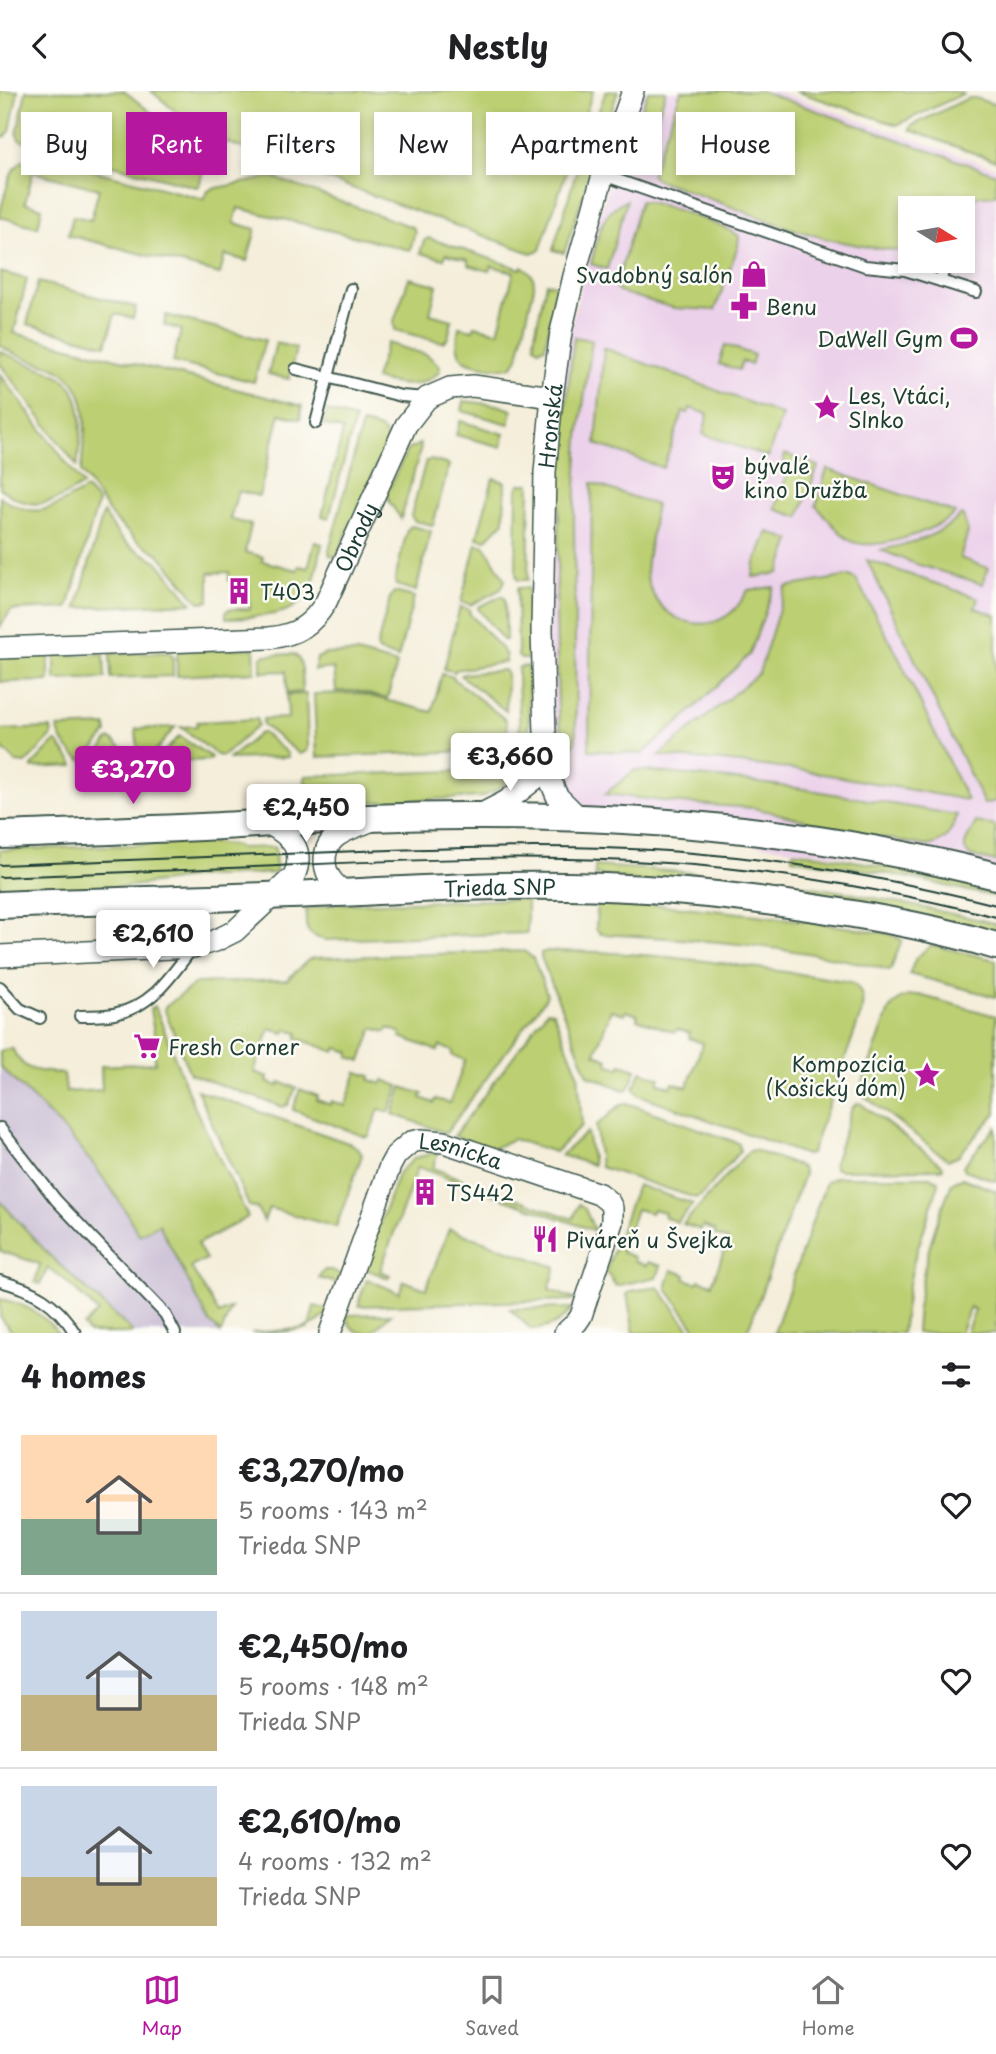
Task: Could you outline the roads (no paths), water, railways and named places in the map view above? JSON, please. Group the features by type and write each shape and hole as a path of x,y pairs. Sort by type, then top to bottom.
{"street":[{"name":"Hronská","path":"625,112 633,91"},
{"name":"Hronská","path":"546,770 542,555 545,472 552,397 561,332 603,175"},
{"path":"427,398 450,388 473,386 552,397"},
{"name":"Obrody","path":"0,648 269,638 296,631 312,622 337,580 406,425 427,398"},
{"path":"480,815 507,801 546,770 557,796 579,818"},
{"path":"0,835 480,815 579,818 781,834 930,860 996,876"},
{"path":"346,893 328,876 325,852 330,841 337,836 375,819"},
{"path":"0,956 193,947 226,937 294,876 299,865 298,853 292,840 268,823"},
{"name":"Trieda SNP","path":"0,905 566,885 706,894 776,902 858,914 957,934 996,946"},
{"name":"Lesnícka","path":"330,1333 390,1166 404,1147 421,1140 451,1144 541,1173 599,1193 609,1202 612,1222 585,1303 578,1322 565,1333"}],"lane":[{"path":"606,175 865,266 905,270 976,292"},
{"path":"940,281 943,273"},
{"path":"316,423 351,289"},
{"path":"296,369 401,396 427,398"},
{"path":"80,1016 112,1014 129,1010 144,1002 155,995 193,947"},
{"path":"0,987 20,1009 40,1018"},
{"path":"0,1128 56,1200 165,1314 175,1333"},
{"path":"0,1280 31,1291 44,1299 58,1309 75,1333"}],"tram line":[{"path":"0,865 443,848 610,848 693,853 808,866 921,887 996,905"},
{"path":"0,877 396,861 495,859 644,862 694,865 808,879 884,892 996,917"}],"place":[{"name":"Svadobný salón","path":"754,274"},
{"name":"Benu","path":"744,306"},
{"name":"DaWell Gym","path":"964,338"},
{"name":"Les, Vtáci, Slnko","path":"827,407"},
{"name":"bývalé kino Družba","path":"723,477"},
{"name":"T403","path":"239,591"},
{"name":"Fresh Corner","path":"147,1046"},
{"name":"Kompozícia (Košický dóm)","path":"927,1075"},
{"name":"TS442","path":"425,1192"},
{"name":"Piváreň u Švejka","path":"545,1239"}]}
